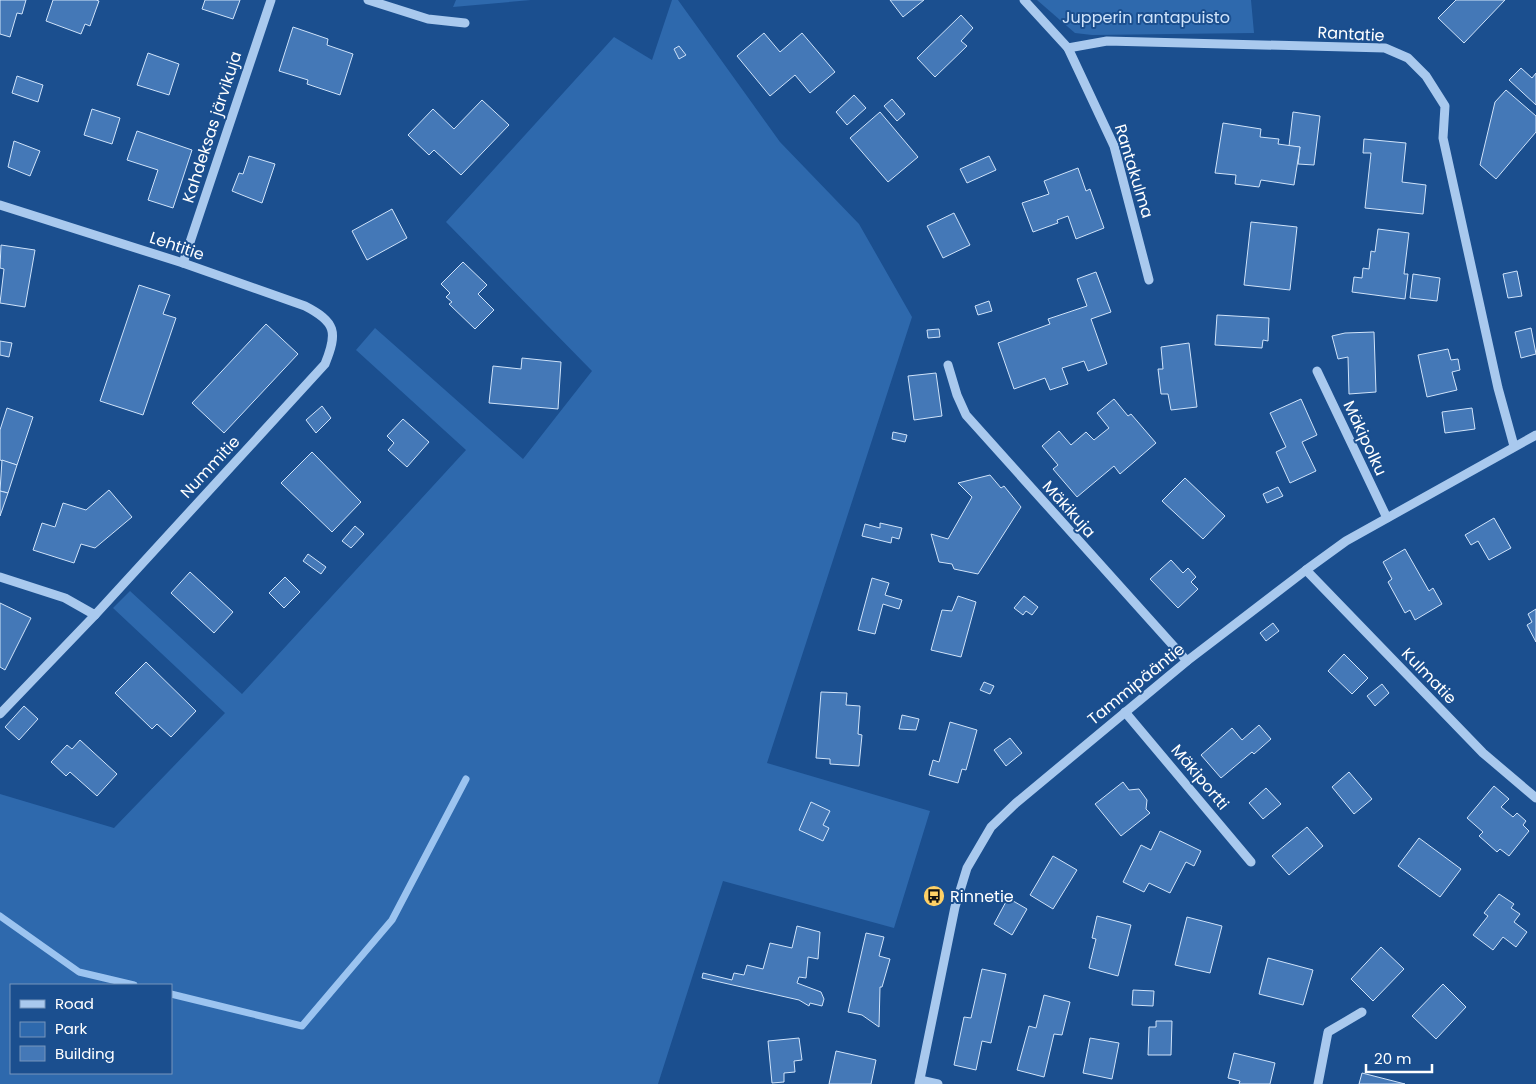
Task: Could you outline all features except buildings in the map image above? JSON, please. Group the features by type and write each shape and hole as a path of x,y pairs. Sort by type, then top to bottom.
{"street":[{"name":"Kahdeksas järvikuja","path":"183,263 271,0"},
{"path":"368,0 428,19 465,23"},
{"path":"1024,0 1068,48"},
{"name":"Rantatie","path":"1068,48 1106,41 1385,48 1408,58 1426,76 1445,106 1443,138 1498,388 1514,446"},
{"name":"Rantakulma","path":"1068,48 1114,146 1149,280"},
{"name":"Lehtitie","path":"0,205 183,263 306,306 324,316 334,331"},
{"name":"Nummitie","path":"0,714 95,614 325,364 332,347 334,331"},
{"name":"Mäkikuja","path":"948,365 957,395 966,415 1187,661"},
{"name":"Mäkipolku","path":"1317,371 1387,518"},
{"name":"Tammipääntie","path":"920,1082 955,908 967,868 991,827 1016,802 1187,661 1346,541 1536,435"},
{"name":"Kulmatie","path":"1306,570 1483,753 1536,798"},
{"path":"0,577 65,598 95,614"},
{"name":"Mäkiportti","path":"1125,712 1251,862"},
{"path":"1318,1084 1328,1032 1362,1012"},
{"path":"920,1082 938,1084"}],"green space":[{"path":"456,0 531,0 453,7"},
{"path":"672,0 678,0 780,142 859,224 912,317 767,763 930,811 894,928 723,881 658,1084 0,1084 0,794 114,828 225,713 113,608 130,591 242,694 466,450 356,350 375,328 523,459 592,371 446,222 614,37 652,60"},
{"name":"Jupperin rantapuisto","path":"1037,0 1251,0 1254,33 1092,35 1075,33"}],"waterway":[{"path":"172,994 302,1026 392,920 466,779"},
{"path":"0,916 79,972 130,984"}],"place":[{"name":"Rinnetie","path":"934,896"}]}
